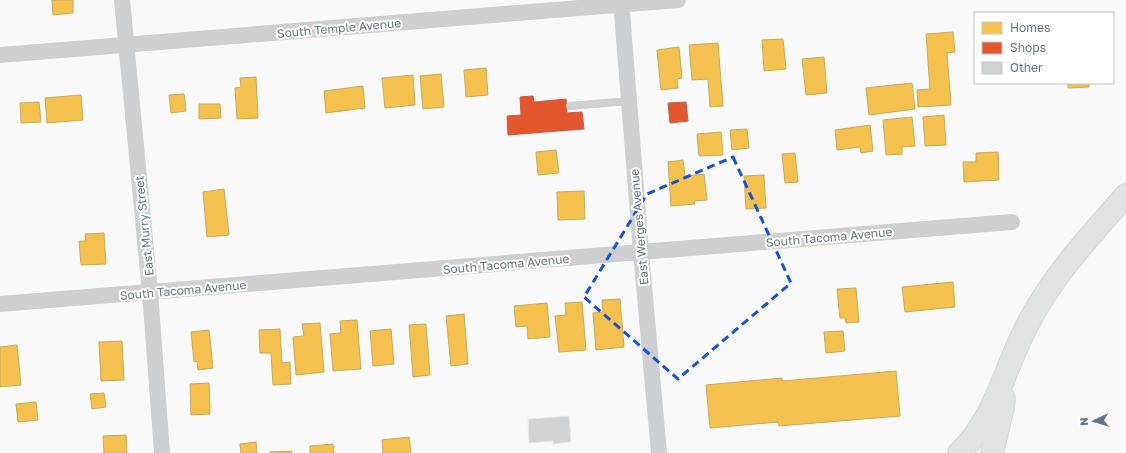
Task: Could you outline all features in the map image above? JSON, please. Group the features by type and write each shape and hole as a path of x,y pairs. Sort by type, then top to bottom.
{"highway":[{"path":"959,453 970,443 993,407 1016,348 1029,321 1053,282 1076,252 1126,195"},
{"path":"992,453 1003,407 1005,376"}],"street":[{"name":"East Murry Street","path":"122,0 150,292 162,453"},
{"name":"South Temple Avenue","path":"0,55 621,2 678,0"},
{"name":"East Werges Avenue","path":"621,2 655,453"},
{"name":"South Tacoma Avenue","path":"0,304 1012,222"}],"lane":[{"path":"570,106 629,101"}],"highlighted area":[{"path":"733,157 791,283 678,379 584,297 647,194"}],"building: Homes":[{"path":"52,0 73,0 73,13 53,15"},
{"path":"953,32 955,52 947,53 951,105 918,107 917,90 930,89 926,34"},
{"path":"783,39 786,69 764,71 762,40"},
{"path":"718,43 723,106 710,107 708,79 692,80 689,45"},
{"path":"679,47 682,78 677,79 678,88 661,90 657,50"},
{"path":"824,57 827,93 806,95 802,59"},
{"path":"486,68 488,95 466,97 464,70"},
{"path":"441,74 444,107 423,109 420,76"},
{"path":"413,75 415,105 385,108 382,78"},
{"path":"256,77 258,118 237,119 235,88 241,87 240,78"},
{"path":"912,83 915,109 869,115 866,88"},
{"path":"1068,84 1089,84 1089,87 1068,88"},
{"path":"363,86 365,108 326,113 324,91"},
{"path":"184,94 186,111 171,113 169,95"},
{"path":"81,95 83,120 47,123 45,98"},
{"path":"39,102 41,122 21,123 20,103"},
{"path":"199,104 220,104 221,118 199,119"},
{"path":"944,115 946,145 925,146 923,117"},
{"path":"912,117 915,146 902,147 902,154 886,155 883,120"},
{"path":"870,125 873,151 861,153 860,147 837,150 835,130"},
{"path":"747,129 749,148 732,150 730,130"},
{"path":"721,132 723,155 699,156 697,134"},
{"path":"556,150 559,173 538,175 536,152"},
{"path":"998,152 999,180 964,182 963,162 976,162 976,153"},
{"path":"795,153 798,182 785,183 782,154"},
{"path":"683,160 685,176 704,174 707,200 694,201 695,204 671,206 668,162"},
{"path":"764,175 766,208 746,209 744,176"},
{"path":"224,189 229,235 207,237 203,192"},
{"path":"584,191 585,219 558,220 557,192"},
{"path":"104,233 106,264 81,265 79,241 86,241 85,234"},
{"path":"953,282 955,307 905,312 902,287"},
{"path":"856,288 859,322 846,323 845,318 840,318 837,289"},
{"path":"620,299 624,347 596,350 593,313 603,312 602,300"},
{"path":"582,302 586,350 559,352 555,316 566,315 565,303"},
{"path":"547,303 550,337 528,339 527,326 516,327 514,306"},
{"path":"464,314 468,364 451,366 446,316"},
{"path":"357,320 361,369 333,371 330,334 341,333 340,321"},
{"path":"320,323 324,372 296,375 293,337 304,336 302,324"},
{"path":"426,324 430,375 413,377 409,325"},
{"path":"280,329 282,363 290,362 291,384 273,385 271,353 260,353 259,330"},
{"path":"391,329 394,364 373,366 370,331"},
{"path":"209,330 213,368 198,370 197,361 194,362 191,332"},
{"path":"843,331 845,351 826,353 824,332"},
{"path":"122,341 124,380 101,381 99,342"},
{"path":"17,345 21,385 0,387 0,347"},
{"path":"896,371 900,416 779,426 778,422 710,428 706,385 782,378 782,381"},
{"path":"209,383 210,414 191,415 190,384"},
{"path":"104,393 106,407 92,409 90,394"},
{"path":"36,402 38,420 18,422 16,404"},
{"path":"126,435 127,453 104,453 103,436"},
{"path":"409,437 411,453 383,453 382,440"},
{"path":"256,442 257,453 241,453 240,444"},
{"path":"333,444 334,453 310,453 310,446"},
{"path":"292,451 292,453 270,453 270,452"}],"building: Shops":[{"path":"533,96 534,102 566,99 567,113 582,112 584,129 508,135 507,116 521,115 520,97"},
{"path":"686,102 688,121 670,123 668,103"}],"building: Other":[{"path":"569,416 571,442 553,444 553,441 529,443 528,419"}]}
